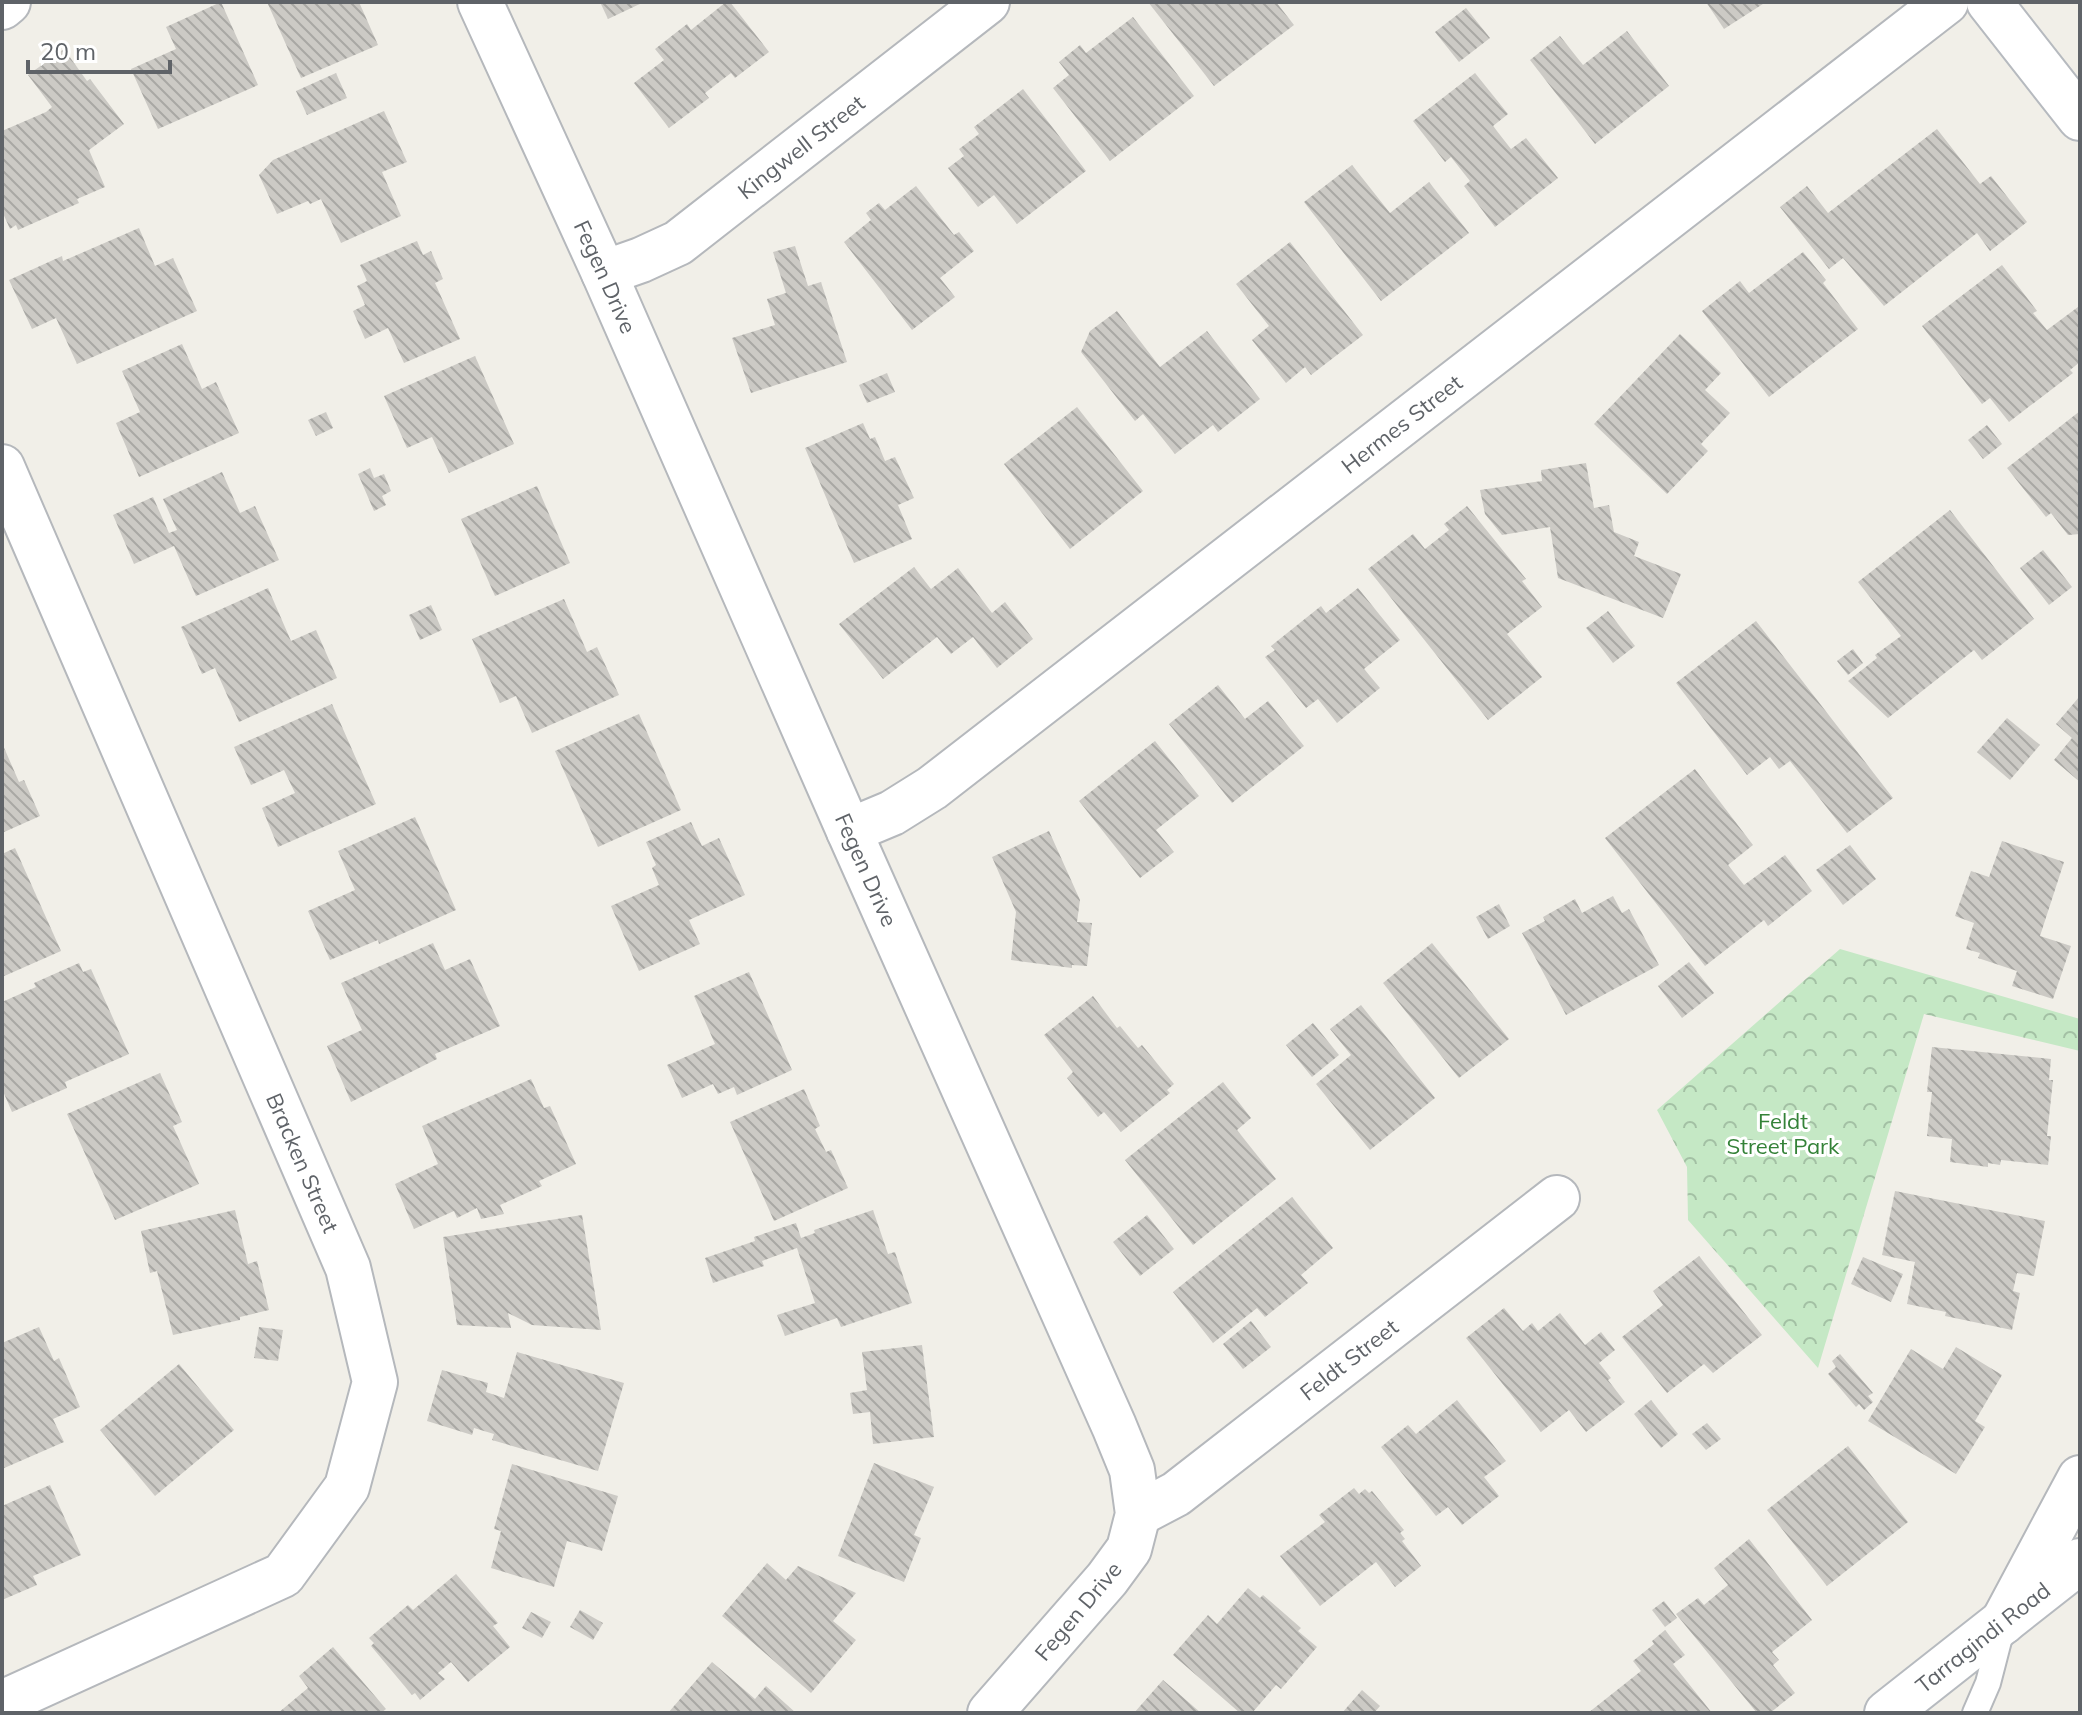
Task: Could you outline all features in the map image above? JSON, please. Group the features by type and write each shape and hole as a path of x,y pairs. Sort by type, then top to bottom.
{"street":[{"path":"2,7 8,2"},
{"name":"Fegen Drive","path":"480,2 604,273 1132,1470 1138,1514 1129,1549 1107,1579 990,1713"},
{"name":"Kingwell Street","path":"604,273 678,243 987,2"},
{"name":"Hermes Street","path":"849,831 892,813 932,788 1946,2"},
{"path":"1989,2 2080,118"},
{"name":"Bracken Street","path":"2,467 348,1268 375,1382 347,1487 283,1575 2,1703"},
{"name":"Feldt Street","path":"1138,1514 1176,1494 1557,1198"},
{"path":"2003,1622 2080,1478"},
{"name":"Tarragindi Road","path":"1887,1713 2080,1561"}],"lane":[{"path":"1975,1713 1988,1683 2003,1622"}],"green space":[{"name":"Feldt Street Park","path":"1840,949 2080,1019 2080,1051 1924,1014 1818,1368 1688,1220 1687,1167 1657,1110"}],"building":[{"path":"221,2 258,85 158,129 131,69 176,49 166,27"},
{"path":"267,2 359,2 378,45 301,78"},
{"path":"600,2 644,2 608,19"},
{"path":"730,2 769,52 735,78 731,73 705,93 709,98 669,128 634,83 664,60 655,49 687,24 691,30"},
{"path":"1148,2 1276,2 1294,25 1214,86"},
{"path":"1706,2 1766,2 1724,29"},
{"path":"1466,8 1490,38 1459,62 1435,32"},
{"path":"1133,17 1194,96 1110,161 1053,88 1069,75 1059,62 1080,45 1086,53"},
{"path":"1627,31 1669,86 1595,144 1530,60 1560,36 1583,65"},
{"path":"64,49 124,124 89,150 105,187 77,199 79,203 18,230 16,225 10,229 2,211 2,131 52,107 28,75"},
{"path":"336,73 347,98 307,115 296,91"},
{"path":"1475,73 1508,114 1493,126 1511,149 1526,138 1558,178 1495,227 1464,186 1470,181 1451,157 1445,162 1413,121"},
{"path":"1023,89 1086,171 1017,224 994,195 978,207 948,168 964,156 959,149 979,134 974,127"},
{"path":"384,111 407,162 382,172 401,216 341,243 321,199 277,214 259,175 273,160"},
{"path":"1937,129 1980,184 1991,176 2027,222 1990,251 1977,233 1884,306 1843,258 1829,269 1780,207 1807,186 1828,213"},
{"path":"1352,165 1390,213 1429,182 1469,233 1381,301 1304,202"},
{"path":"916,186 954,235 959,232 974,251 940,278 955,297 912,330 844,242 871,220 866,213 879,203 885,210"},
{"path":"139,228 155,266 173,258 197,311 77,364 56,318 32,329 9,280 62,256 63,261"},
{"path":"417,241 423,255 431,251 443,279 435,283 460,339 404,363 388,328 365,339 353,311 365,305 357,286 367,281 360,265"},
{"path":"1290,242 1363,335 1311,375 1305,367 1286,383 1252,340 1269,326 1236,284"},
{"path":"795,246 808,286 821,282 847,362 751,393 732,338 775,325 767,299 786,293 773,252"},
{"path":"1803,252 1826,280 1823,283 1858,329 1769,397 1702,311 1740,281 1749,293"},
{"path":"2002,265 2037,311 2033,313 2047,330 2078,307 2080,310 2080,362 2070,370 2073,373 2009,422 1990,398 1982,404 1922,326"},
{"path":"1117,311 1160,367 1207,331 1260,399 1218,432 1213,425 1175,454 1143,414 1135,421 1081,352 1090,331"},
{"path":"1680,334 1721,373 1705,390 1730,413 1701,444 1708,451 1667,494 1594,424"},
{"path":"182,344 202,389 216,382 239,433 139,477 116,423 140,412 122,371"},
{"path":"475,356 514,444 449,473 432,437 407,448 384,396"},
{"path":"887,373 895,392 867,403 859,385"},
{"path":"1077,407 1143,491 1070,549 1004,464"},
{"path":"2080,411 2080,534 2068,535 2051,513 2046,517 2007,468"},
{"path":"326,412 333,428 316,436 308,420"},
{"path":"863,423 870,439 875,437 885,461 895,457 914,498 898,505 912,539 854,563 805,448"},
{"path":"1987,425 2002,444 1983,459 1968,440"},
{"path":"1586,463 1594,508 1609,505 1614,532 1639,542 1634,556 1681,574 1663,618 1558,578 1550,527 1502,535 1485,514 1480,490 1542,481 1541,470"},
{"path":"370,468 374,478 384,474 391,491 382,496 386,505 374,511 358,474"},
{"path":"222,472 240,513 255,506 279,560 196,596 174,546 134,564 113,515 153,497 169,533 177,530 163,499"},
{"path":"537,486 570,563 495,596 461,519"},
{"path":"1467,506 1526,579 1522,581 1542,607 1507,634 1542,677 1488,720 1368,569 1413,534 1425,549 1449,530 1444,524"},
{"path":"1950,510 2034,619 1982,660 1974,650 1888,718 1848,681 1901,636 1858,582"},
{"path":"2043,550 2072,587 2049,605 2020,568"},
{"path":"914,567 931,589 958,568 992,613 1005,602 1033,639 997,668 973,637 951,654 937,637 883,679 839,624"},
{"path":"268,588 291,641 316,630 337,678 239,722 215,668 202,674 181,627"},
{"path":"1358,588 1400,640 1364,669 1380,688 1337,723 1318,699 1306,708 1265,657 1275,650 1271,646 1321,606 1326,613"},
{"path":"564,599 587,652 597,647 619,695 532,733 516,696 500,703 472,639"},
{"path":"431,605 442,630 420,640 409,615"},
{"path":"1608,611 1635,646 1613,663 1586,628"},
{"path":"1756,621 1893,798 1847,833 1790,761 1779,769 1770,757 1747,775 1676,683"},
{"path":"1853,649 1863,663 1848,675 1837,661"},
{"path":"1218,685 1245,719 1268,701 1304,746 1232,803 1169,724"},
{"path":"2080,696 2080,782 2054,760 2072,738 2056,724"},
{"path":"332,704 376,804 278,847 262,808 295,793 284,770 251,785 234,747"},
{"path":"639,714 681,810 598,847 555,751"},
{"path":"2007,718 2040,745 2010,780 1977,752"},
{"path":"1155,741 1199,796 1156,830 1174,852 1140,878 1079,801"},
{"path":"2,743 19,782 24,780 40,816 2,833"},
{"path":"1695,769 1753,845 1728,865 1744,885 1785,855 1812,891 1768,926 1764,920 1705,966 1605,838"},
{"path":"415,817 456,910 379,944 378,940 330,960 308,911 355,890 338,851"},
{"path":"691,822 702,846 719,838 745,895 689,920 700,944 639,971 611,906 659,885 652,868 656,865 646,842"},
{"path":"1049,831 1080,900 1077,922 1092,923 1087,966 1072,965 1072,968 1011,960 1016,912 992,857"},
{"path":"2002,841 2064,862 2040,936 2071,946 2053,999 2012,986 2017,971 1978,958 1980,953 1966,949 1974,923 1955,916 1971,871 1989,877"},
{"path":"1850,845 1876,879 1843,905 1816,870"},
{"path":"15,848 61,951 2,977 2,854"},
{"path":"1613,896 1622,913 1629,909 1659,965 1566,1015 1522,933 1575,899 1582,913"},
{"path":"1499,904 1510,926 1488,939 1476,917"},
{"path":"433,943 445,970 470,959 500,1026 435,1054 437,1059 351,1102 327,1046 362,1030 341,983"},
{"path":"1432,943 1509,1039 1459,1078 1383,983"},
{"path":"1689,962 1714,993 1682,1018 1658,986"},
{"path":"79,963 83,972 91,969 129,1054 65,1082 67,1088 12,1112 2,1089 2,1002 36,987 34,983"},
{"path":"749,972 792,1070 737,1095 734,1087 718,1094 713,1084 682,1098 667,1065 715,1044 694,996"},
{"path":"1093,996 1117,1028 1120,1026 1138,1048 1142,1045 1174,1084 1167,1090 1170,1093 1121,1132 1104,1112 1098,1117 1067,1078 1073,1072 1044,1035"},
{"path":"1361,1005 1435,1098 1370,1150 1316,1084 1351,1055 1330,1029"},
{"path":"1313,1023 1339,1055 1312,1077 1286,1045"},
{"path":"1932,1047 2051,1059 2049,1080 2053,1080 2047,1136 2051,1136 2048,1165 2001,1160 2000,1165 1988,1163 1988,1167 1950,1162 1952,1139 1927,1136 1932,1092 1927,1092"},
{"path":"160,1073 182,1122 173,1126 199,1184 115,1220 67,1114"},
{"path":"531,1079 544,1108 550,1106 576,1164 539,1181 542,1186 500,1205 504,1214 481,1219 477,1208 457,1218 454,1211 414,1229 395,1184 438,1164 422,1126"},
{"path":"1223,1082 1251,1118 1237,1130 1276,1179 1193,1245 1125,1160"},
{"path":"804,1089 820,1126 815,1129 826,1152 831,1150 848,1188 774,1221 730,1122"},
{"path":"1895,1191 2045,1221 2034,1276 2017,1273 2013,1291 2020,1293 2012,1330 1945,1316 1946,1312 1907,1304 1915,1262 1882,1255"},
{"path":"1292,1197 1333,1248 1301,1275 1308,1283 1265,1317 1257,1308 1213,1343 1173,1292"},
{"path":"235,1210 248,1264 257,1261 269,1310 173,1335 157,1271 150,1273 141,1231"},
{"path":"873,1210 888,1254 895,1252 912,1303 841,1327 837,1318 785,1336 777,1315 815,1303 797,1248 762,1261 764,1266 713,1283 705,1258 796,1223 801,1238 815,1233 814,1230"},
{"path":"582,1215 601,1330 532,1325 508,1313 511,1328 457,1325 443,1237"},
{"path":"1147,1215 1174,1249 1140,1276 1113,1242"},
{"path":"1699,1256 1762,1335 1713,1373 1704,1364 1667,1393 1622,1337 1663,1305 1653,1291"},
{"path":"1863,1257 1903,1274 1891,1302 1851,1284"},
{"path":"1504,1308 1523,1331 1532,1323 1538,1331 1560,1313 1585,1345 1601,1332 1615,1350 1599,1363 1625,1402 1586,1432 1569,1410 1541,1432 1466,1338"},
{"path":"1251,1321 1271,1347 1243,1369 1223,1344"},
{"path":"39,1327 54,1361 59,1358 80,1407 53,1419 64,1442 2,1469 2,1343"},
{"path":"259,1327 283,1330 278,1361 254,1358"},
{"path":"922,1345 934,1437 873,1444 870,1412 853,1414 850,1393 867,1390 862,1352"},
{"path":"1956,1347 2002,1375 1975,1421 1985,1427 1956,1474 1868,1421 1911,1349 1943,1369"},
{"path":"517,1352 624,1383 598,1471 492,1440 494,1434 474,1428 472,1435 427,1421 442,1370 488,1383 486,1392 504,1398"},
{"path":"1840,1354 1873,1393 1868,1396 1873,1402 1864,1410 1859,1404 1856,1407 1828,1374 1836,1367 1832,1361"},
{"path":"179,1364 234,1430 155,1496 100,1430"},
{"path":"1457,1400 1506,1461 1484,1477 1499,1496 1462,1525 1448,1507 1436,1516 1381,1447 1408,1425 1416,1434"},
{"path":"1651,1400 1678,1434 1661,1448 1634,1414"},
{"path":"1707,1423 1721,1439 1706,1450 1692,1434"},
{"path":"1848,1446 1908,1522 1827,1586 1767,1510"},
{"path":"874,1463 934,1487 914,1535 921,1538 904,1582 838,1556"},
{"path":"512,1464 618,1496 602,1551 567,1541 554,1587 491,1568 501,1531 494,1529"},
{"path":"50,1485 81,1555 33,1576 37,1585 2,1600 2,1506"},
{"path":"1354,1488 1359,1494 1365,1489 1369,1493 1372,1491 1404,1530 1400,1533 1405,1539 1402,1541 1421,1566 1395,1587 1376,1562 1320,1606 1280,1556 1325,1522 1319,1515"},
{"path":"1749,1539 1812,1620 1772,1652 1779,1660 1773,1665 1795,1693 1770,1713 1757,1713 1676,1614 1698,1598 1704,1605 1728,1585 1714,1568"},
{"path":"767,1563 786,1580 798,1566 856,1593 833,1621 856,1640 811,1693 722,1616"},
{"path":"456,1574 498,1623 493,1626 510,1647 468,1682 451,1662 438,1673 445,1679 420,1700 415,1693 412,1695 371,1646 374,1643 369,1638 408,1605 413,1610"},
{"path":"1248,1588 1260,1598 1263,1595 1301,1628 1298,1631 1317,1647 1281,1689 1276,1685 1252,1713 1240,1713 1173,1655 1208,1615 1217,1624"},
{"path":"1664,1601 1677,1618 1665,1627 1652,1610"},
{"path":"580,1610 603,1623 593,1640 570,1627"},
{"path":"531,1612 551,1622 542,1638 522,1628"},
{"path":"1665,1630 1685,1655 1673,1664 1712,1713 1588,1713 1641,1671 1633,1661 1654,1644 1652,1641"},
{"path":"333,1647 386,1709 381,1713 278,1713 308,1688 299,1676"},
{"path":"712,1662 755,1699 766,1686 796,1713 668,1713"},
{"path":"1163,1680 1201,1713 1134,1713"},
{"path":"1362,1690 1380,1706 1374,1713 1342,1713"}]}
